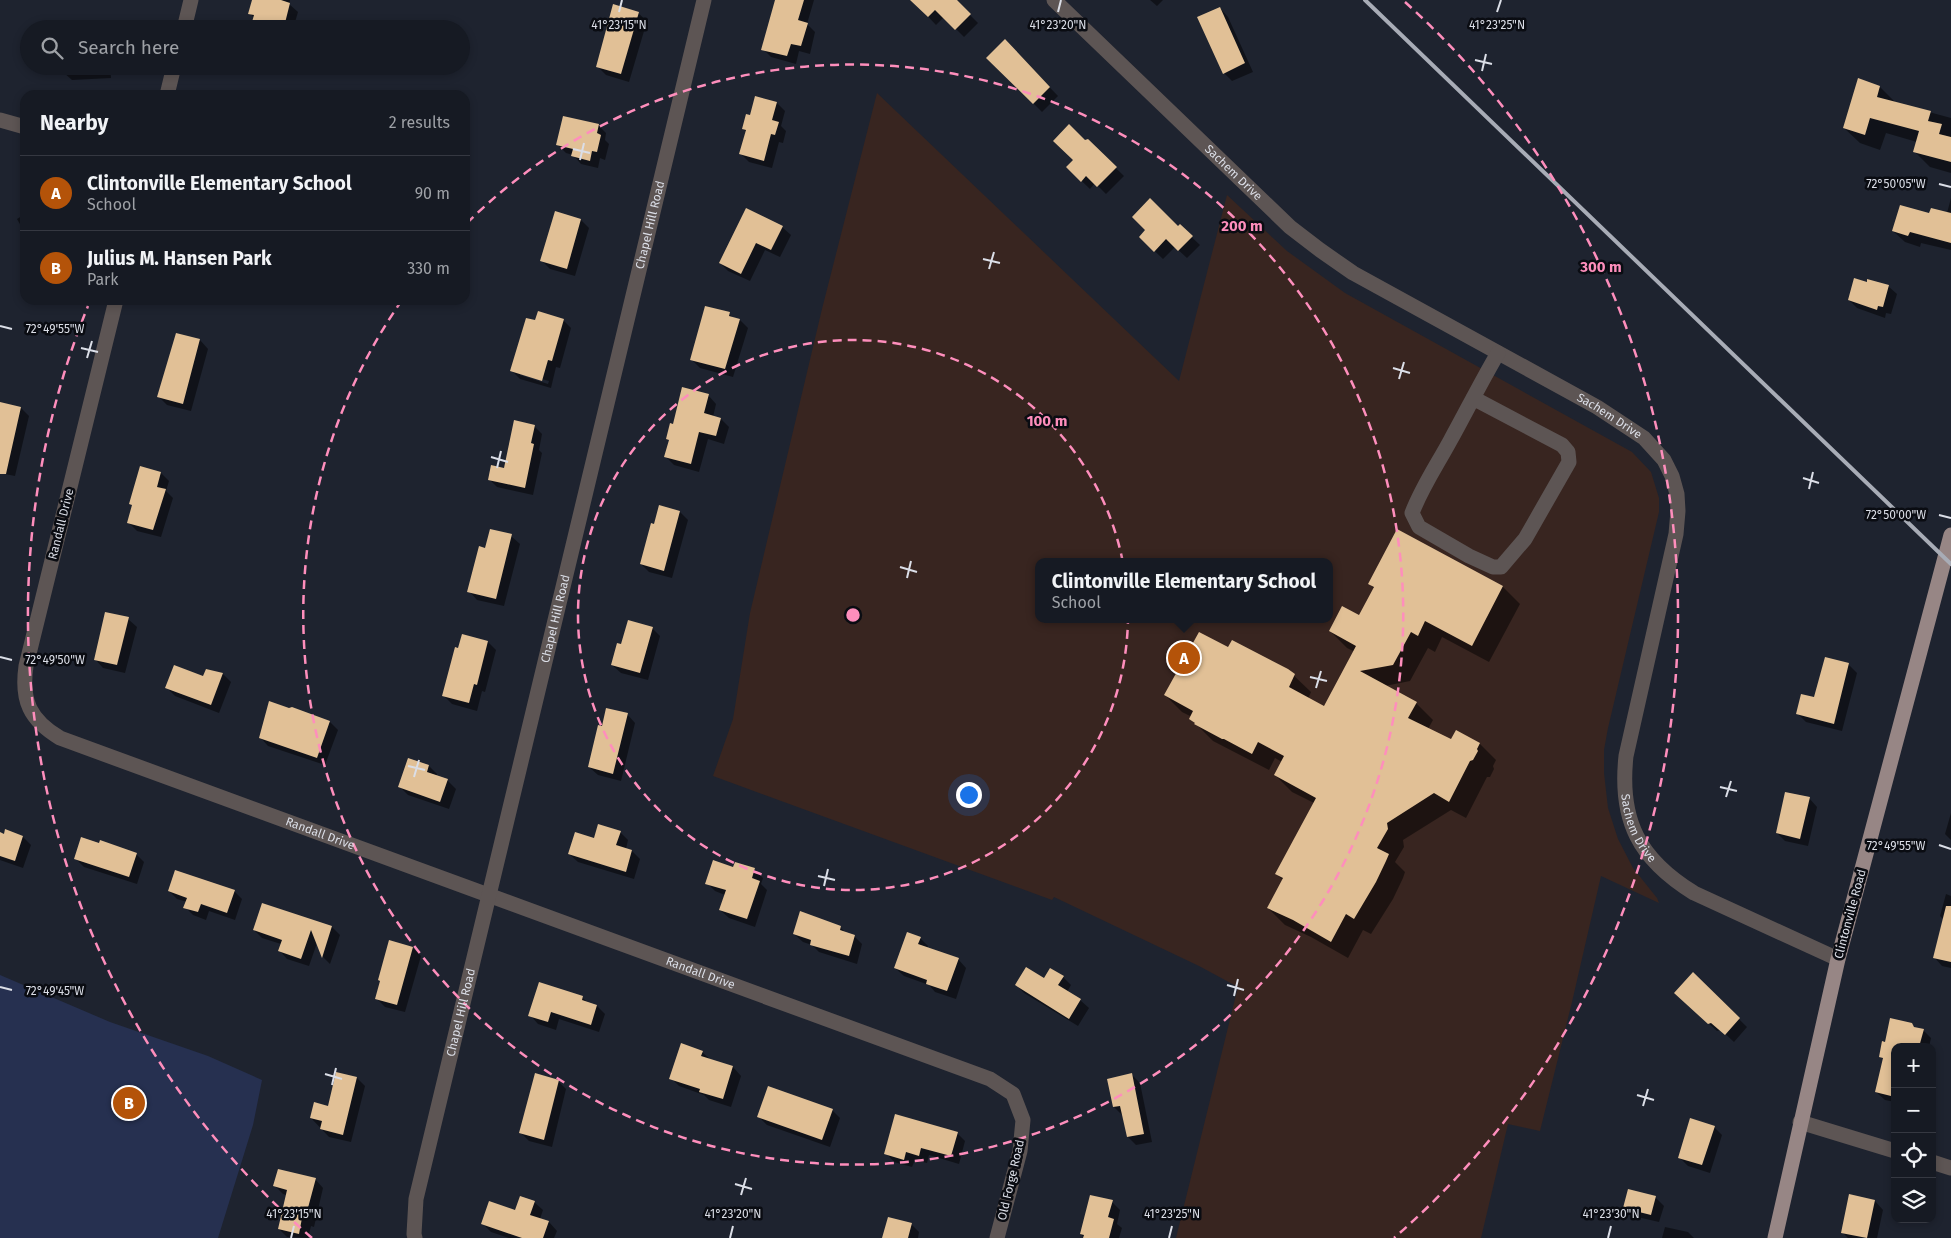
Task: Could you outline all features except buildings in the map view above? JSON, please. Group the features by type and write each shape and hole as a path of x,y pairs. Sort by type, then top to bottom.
{"main road":[{"name":"Clintonville Road","path":"1775,1238 1838,959 1951,534"}],"street":[{"path":"186,20 191,0"},
{"name":"Chapel Hill Road","path":"415,1238 416,1199 704,0"},
{"name":"Sachem Drive","path":"1054,0 1298,233 1353,273 1597,407 1644,438 1664,460 1672,476 1677,494 1676,534 1628,748 1625,770 1625,800 1641,844 1650,858 1672,880 1694,893 1838,959"},
{"path":"168,90 172,75"},
{"path":"0,120 20,126"},
{"name":"Randall Drive","path":"115,305 26,666 24,680 28,706 44,729 60,738 990,1079 1013,1094"},
{"path":"1473,398 1562,445 1568,452 1569,462 1525,539 1501,566 1493,567 1469,556 1418,527 1412,513 1425,485 1473,398 1498,353"},
{"name":"Old Forge Road","path":"997,1238 1020,1151 1023,1120 1013,1094"},
{"path":"1800,1122 1891,1150"},
{"path":"1936,1163 1951,1168"}],"shaded area":[{"path":"877,93 1179,381 1227,195 1287,251 1345,293 1632,452 1651,472 1659,498 1659,512 1608,728 1604,750 1604,773 1608,808 1618,839 1633,868 1659,903 1601,876 1540,1131 1508,1124 1481,1238 1176,1238 1238,987 1199,966 1054,897 1052,900 713,776 733,719 750,613 822,309"},
{"path":"0,975 110,1022 208,1056 262,1080 253,1125 218,1238 0,1238"}],"railway":[{"path":"1365,0 1951,564"}],"place":[{"name":"Clintonville Elementary School","path":"1184,658"},
{"name":"Julius M. Hansen Park","path":"129,1103"}]}
